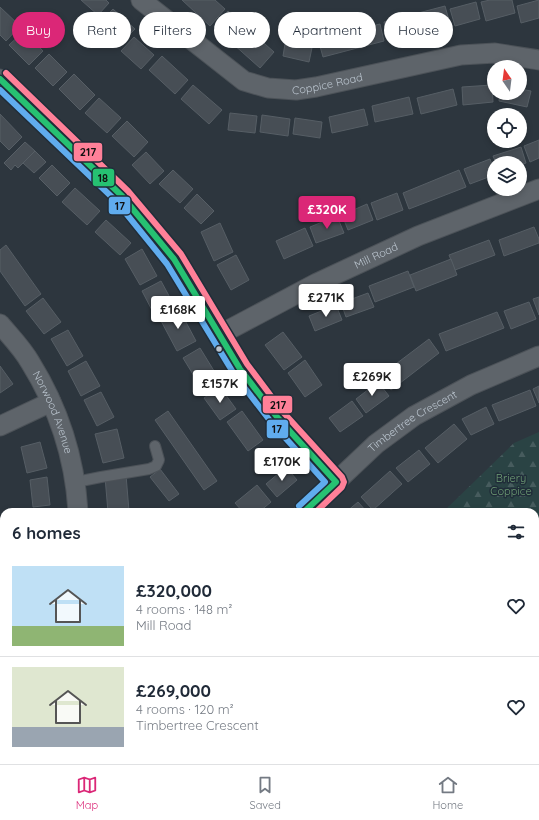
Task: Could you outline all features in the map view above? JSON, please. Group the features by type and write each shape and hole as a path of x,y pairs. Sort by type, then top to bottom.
{"street":[{"name":"Coppice Road","path":"141,0 244,81 268,88 296,90 316,87 461,55 495,53 539,60"},
{"path":"0,79 122,196 174,259 240,369 277,416 336,482"},
{"name":"Mill Road","path":"219,336 317,283 418,236 539,189"},
{"name":"Norwood Avenue","path":"0,324 30,361 51,402 66,441 76,482 78,508"},
{"name":"Timbertree Crescent","path":"308,508 376,444 414,416 471,385 539,356"},
{"path":"0,426 51,402"}],"lane":[{"path":"76,482 149,469 156,466 160,460 155,446"}],"green space":[{"name":"Briery Coppice","path":"539,432 539,508 447,508 514,443"}],"building":[{"path":"81,0 106,0 109,3 101,12 95,12"},
{"path":"182,0 215,0 225,9 222,12 214,12 214,21 210,26 206,22 206,12 195,12"},
{"path":"490,0 512,0 515,13 486,21 481,2"},
{"path":"539,0 539,18 521,23 517,6"},
{"path":"476,2 480,19 455,26 453,12 451,12 450,9"},
{"path":"445,6 447,12 422,12"},
{"path":"0,7 12,18 12,35 6,41 0,35"},
{"path":"380,24 384,41 376,43 376,25"},
{"path":"131,25 135,29 131,33"},
{"path":"134,37 139,42 139,48 146,48 154,55 141,69 121,51 124,48 131,48 131,40"},
{"path":"12,48 40,48 43,51 29,65"},
{"path":"238,48 270,48 274,52 260,68"},
{"path":"284,48 312,48 309,62 283,56"},
{"path":"320,48 357,48 323,57"},
{"path":"49,54 67,72 53,86 35,68"},
{"path":"162,56 188,80 175,94 149,70"},
{"path":"74,74 95,95 80,110 59,89"},
{"path":"193,85 222,110 209,124 181,99"},
{"path":"487,85 487,100 493,100 493,102 463,105 462,87"},
{"path":"453,89 457,105 421,114 417,98"},
{"path":"527,90 531,91 527,107 499,101 527,100"},
{"path":"409,97 413,114 375,122 372,106"},
{"path":"99,98 121,118 107,133 85,113"},
{"path":"364,109 368,125 332,133 329,117"},
{"path":"230,113 257,116 255,133 228,130"},
{"path":"0,114 22,137 9,150 0,141"},
{"path":"262,115 290,119 288,136 260,132"},
{"path":"295,118 322,122 320,138 293,134"},
{"path":"127,121 148,142 134,157 112,136"},
{"path":"539,140 539,158 530,162 525,148 527,148 527,145"},
{"path":"25,142 35,151 18,168 15,165 11,170 4,163"},
{"path":"521,148 524,156 493,156"},
{"path":"35,151 46,162 34,173 23,163"},
{"path":"146,152 164,171 150,184 132,165"},
{"path":"487,160 487,178 470,184 464,169"},
{"path":"52,165 70,183 57,196 39,178"},
{"path":"173,170 193,189 180,203 159,184"},
{"path":"459,170 466,187 409,209 403,193"},
{"path":"75,188 100,211 87,225 62,202"},
{"path":"397,193 403,210 377,220 371,203"},
{"path":"197,194 214,211 201,224 184,208"},
{"path":"367,204 373,220 348,230 342,215"},
{"path":"337,216 344,233 316,243 310,227"},
{"path":"106,220 131,243 120,255 95,232"},
{"path":"220,223 233,252 214,261 201,232"},
{"path":"534,227 539,243 504,256 499,240"},
{"path":"305,228 313,246 284,259 276,241"},
{"path":"489,240 495,255 455,270 449,255"},
{"path":"6,245 41,294 25,306 0,271 0,250"},
{"path":"142,249 157,276 140,285 125,259"},
{"path":"236,255 249,280 231,290 217,265"},
{"path":"451,259 457,275 416,291 410,275"},
{"path":"408,271 414,287 375,302 369,286"},
{"path":"161,281 174,305 155,316 142,291"},
{"path":"368,293 374,307 346,317 341,303"},
{"path":"539,297 539,315 533,299"},
{"path":"43,298 61,322 44,334 26,311"},
{"path":"529,302 536,319 511,329 504,311"},
{"path":"336,305 342,320 315,331 309,316"},
{"path":"179,309 196,341 177,351 160,319"},
{"path":"497,312 504,328 446,351 439,334"},
{"path":"68,330 83,356 67,366 51,339"},
{"path":"283,332 302,357 284,370 265,345"},
{"path":"429,339 439,353 391,390 380,376"},
{"path":"200,348 219,379 202,389 183,358"},
{"path":"305,360 322,385 305,397 288,373"},
{"path":"86,361 100,386 81,396 68,371"},
{"path":"0,366 13,384 0,393"},
{"path":"378,382 389,396 366,413 356,399"},
{"path":"539,386 539,403 533,389"},
{"path":"220,387 236,409 220,420 204,398"},
{"path":"530,390 536,406 499,421 492,405"},
{"path":"101,392 114,417 97,426 84,400"},
{"path":"352,401 363,416 340,432 329,418"},
{"path":"486,407 494,424 471,435 462,419"},
{"path":"168,411 217,481 204,490 155,420"},
{"path":"242,411 263,440 248,451 227,422"},
{"path":"454,424 467,439 438,463 425,448"},
{"path":"117,429 124,458 103,463 95,434"},
{"path":"40,442 47,468 27,473 21,447"},
{"path":"419,450 430,464 408,482 396,468"},
{"path":"286,467 297,480 277,497 266,484"},
{"path":"160,469 179,494 169,501 150,477"},
{"path":"390,471 402,484 375,508 371,508 361,497"},
{"path":"126,475 129,508 108,508 105,477"},
{"path":"47,477 50,505 33,507 30,480"},
{"path":"257,485 271,502 264,508 239,508 235,503"},
{"path":"358,502 363,508 351,508"}],"transit line":[{"name":"217","path":"6,73 128,191 181,254 247,364 283,412 342,477 344,482 342,487 320,508"},
{"name":"18","path":"0,79 122,196 174,259 240,369 277,417 336,482 308,508"},
{"name":"17","path":"0,90 116,201 167,264 234,374 271,422 325,482 299,506"}]}
